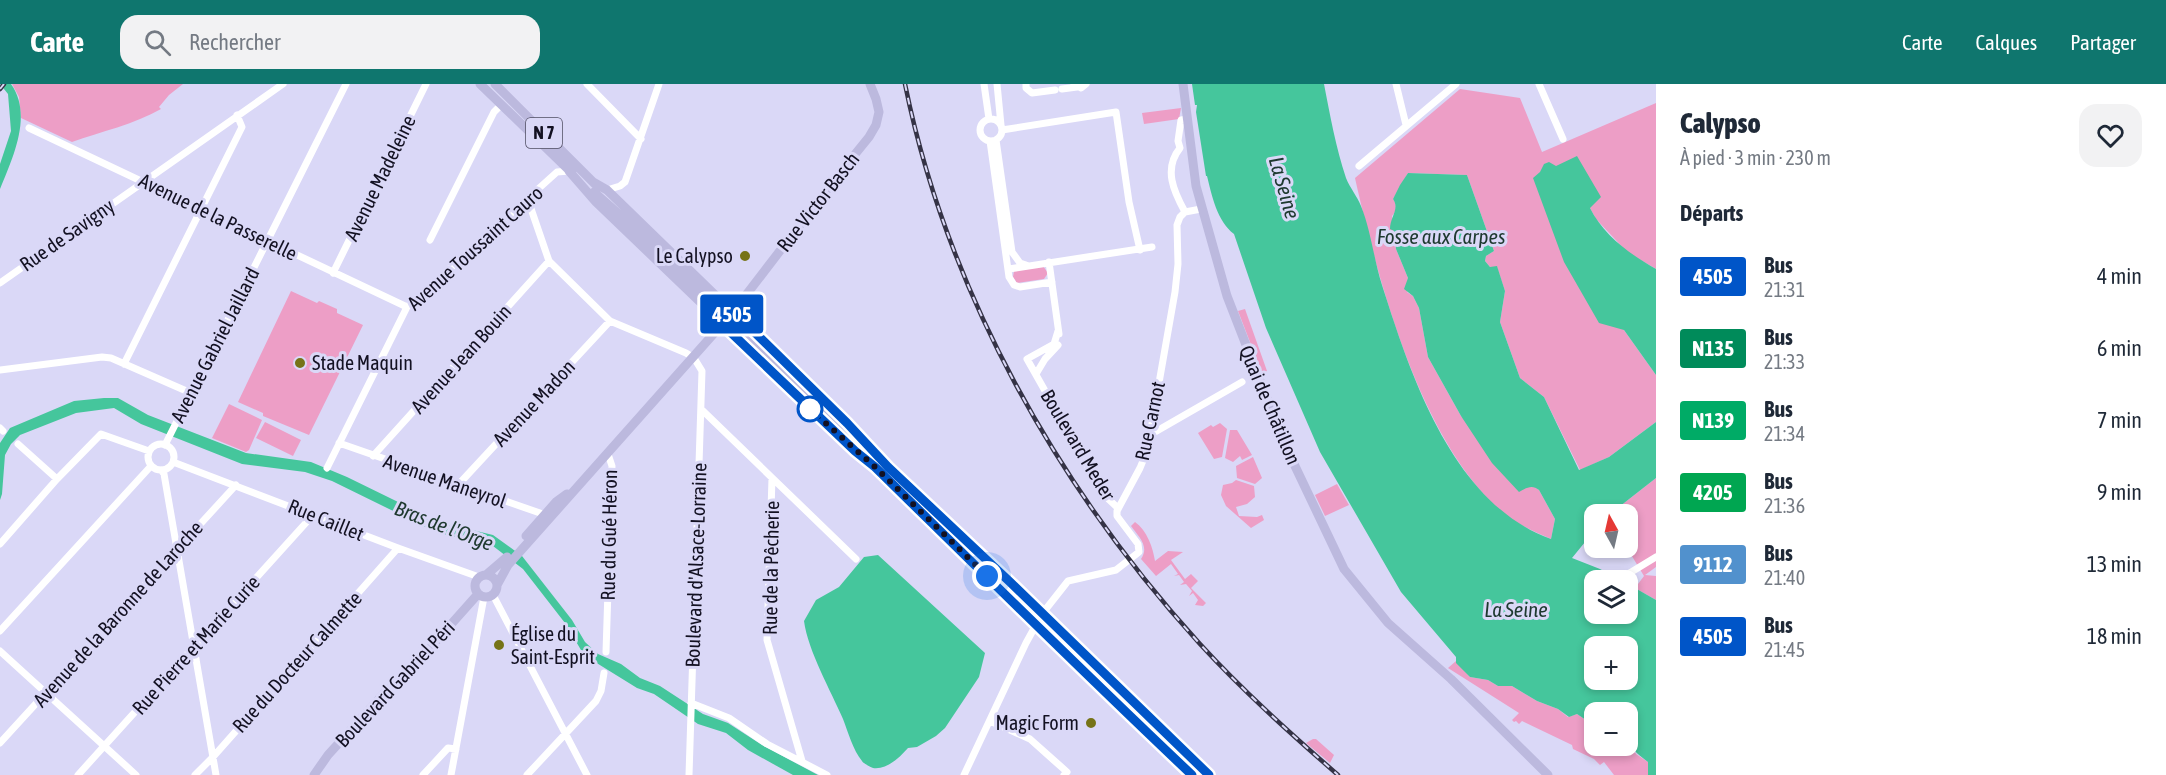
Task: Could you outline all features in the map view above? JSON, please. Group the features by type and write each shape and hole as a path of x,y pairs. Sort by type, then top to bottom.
{"main road":[{"name":"N 7","path":"480,84 569,171 628,222 716,308"},
{"name":"N 7","path":"495,84 593,182 628,222"},
{"name":"Rue Victor Basch","path":"723,325 873,132 879,112 870,84"},
{"name":"Quai de Châtillon","path":"1183,84 1196,186 1230,304 1285,445 1344,569 1388,624 1451,679 1548,775"},
{"name":"N 7","path":"569,171 596,202 723,325 855,451 875,467"},
{"name":"N 7","path":"593,182 607,190 734,312 847,423 888,467"},
{"name":"Boulevard Gabriel Péri","path":"483,576 509,560 547,518 556,502 582,482 723,325"},
{"name":"N 7","path":"740,330 838,425 888,467 1010,582 1209,775"},
{"name":"N 7","path":"838,425 875,467 1095,684 1192,775"},
{"name":"Boulevard Gabriel Péri","path":"314,775 388,689 405,676 488,593 509,560"},
{"path":"483,576 492,577 488,593 475,587 483,576"}],"street":[{"name":"Rue de Savigny","path":"0,283 283,84"},
{"name":"Avenue Gabriel Jaillard","path":"165,445 346,84"},
{"name":"Avenue Madeleine","path":"333,273 426,84"},
{"path":"587,84 641,139"},
{"path":"607,190 621,186 625,182 659,84"},
{"path":"984,84 989,119"},
{"path":"997,84 1001,127 1000,136 993,140 984,138 981,132 981,126 989,119 996,120 1001,127"},
{"path":"1026,84 1026,88 1032,93 1076,85 1083,87 1086,84"},
{"path":"1396,84 1406,125"},
{"path":"1359,166 1456,84"},
{"path":"1539,84 1563,139"},
{"path":"430,240 494,112 501,105"},
{"path":"1001,127 1116,112 1129,202 1140,250"},
{"path":"124,364 242,127 237,115"},
{"path":"1187,119 1181,120 1178,141 1180,148 1173,158 1172,189 1185,212 1201,209"},
{"name":"Avenue de la Passerelle","path":"29,128 407,307"},
{"path":"993,140 1012,252 1020,263 1029,265"},
{"path":"993,140 1009,277 1016,286 1052,282"},
{"name":"Avenue Toussaint Cauro","path":"327,468 407,307 558,172 569,171"},
{"path":"528,200 549,261 610,321 643,333 694,358"},
{"name":"Rue Carnot","path":"1118,508 1140,468 1151,432 1176,283 1178,225 1180,217 1185,212"},
{"path":"1008,269 1152,247"},
{"name":"Avenue Jean Bouin","path":"372,456 549,261"},
{"path":"1036,374 1027,359 1054,344 1058,331 1049,262"},
{"name":"Avenue Madon","path":"458,485 610,321"},
{"name":"Boulevard Meder","path":"1058,331 1058,345 1045,358 1036,374 1104,495 1118,508"},
{"path":"0,370 102,357 111,358 190,393"},
{"name":"Boulevard d'Alsace-Lorraine","path":"689,775 702,374 694,358"},
{"path":"1151,432 1155,432 1242,382"},
{"path":"701,408 856,559"},
{"path":"0,544 57,479 101,434 149,451"},
{"name":"Avenue Maneyrol","path":"339,443 547,518"},
{"path":"18,444 57,479"},
{"path":"161,470 168,468 173,462 171,450 165,445 154,446 149,451 148,459 151,466 161,470 164,474 216,775"},
{"name":"Rue du Gué Héron","path":"606,652 612,466 608,454"},
{"name":"Rue Caillet","path":"173,462 236,484 398,548 483,576"},
{"path":"0,631 151,466"},
{"name":"Rue de la Pêcherie","path":"772,478 768,640 802,761"},
{"name":"Avenue de la Baronne de Laroche","path":"0,743 236,484"},
{"path":"964,775 1042,614 1068,581 1116,570 1139,552 1138,544 1117,516 1118,508"},
{"name":"Rue Pierre et Marie Curie","path":"78,775 314,515"},
{"name":"Rue du Docteur Calmette","path":"195,775 398,548"},
{"path":"1635,570 1656,557"},
{"path":"488,593 587,775"},
{"path":"452,775 488,593"},
{"path":"0,651 136,775"},
{"path":"527,775 596,701 601,691 604,674"},
{"path":"691,703 729,718 767,744 827,775"},
{"path":"990,721 1030,739 1067,772 1064,775"},
{"path":"423,775 448,748 456,750"}],"shaded area":[{"path":"12,84 183,84 169,95 159,107 161,109 129,123 72,142 21,118 19,97"},
{"path":"1460,89 1520,98 1542,152 1656,103 1656,269 1627,252 1596,219 1590,208 1556,167 1624,330 1656,375 1656,422 1609,457 1580,470 1544,397 1520,378 1500,322 1505,291 1497,267 1490,267 1485,261 1486,256 1494,251 1467,175 1408,173 1393,199 1396,205 1392,216 1396,249 1408,278 1407,292 1413,296 1419,308 1428,357 1461,416 1529,486 1539,490 1555,519 1551,539 1507,516 1477,486 1451,449 1428,406 1408,360 1376,265 1355,178"},
{"path":"1181,108 1179,119 1144,124 1142,113"},
{"path":"1043,266 1048,273 1044,279 1017,283 1013,277 1014,271"},
{"name":"Stade Maquin","path":"291,291 337,309 337,313 363,325 309,435 263,416 263,413 238,402"},
{"path":"1245,309 1267,371 1262,373 1238,311"},
{"path":"229,404 262,420 246,452 212,438"},
{"path":"265,422 301,440 293,456 256,438"},
{"path":"1220,423 1227,429 1222,457 1214,459 1198,433 1211,425 1213,427"},
{"path":"1230,430 1237,430 1252,455 1242,460 1240,456 1233,462 1225,458"},
{"path":"1253,457 1262,478 1255,484 1237,478 1236,466"},
{"path":"1656,478 1656,567 1645,575 1656,576 1656,600 1638,590 1638,584 1644,576 1633,558 1638,558 1638,504 1623,504"},
{"path":"1236,480 1254,486 1255,497 1247,504 1236,507 1239,516 1262,515 1264,520 1251,528 1226,506 1221,495 1223,485"},
{"path":"1337,484 1349,505 1325,516 1315,495"},
{"path":"1135,522 1149,540 1155,561 1168,551 1183,552 1171,560 1185,579 1191,574 1198,581 1191,588 1206,603 1203,606 1195,605 1198,600 1193,593 1189,596 1192,591 1186,584 1180,585 1184,582 1179,575 1174,576 1178,574 1171,564 1156,576 1141,559 1144,545 1131,526"},
{"path":"1456,661 1470,677 1488,680 1498,686 1512,686 1537,701 1558,709 1568,717 1577,714 1584,719 1584,754 1573,749 1572,745 1522,721 1519,724 1514,722 1512,720 1519,713 1448,668"},
{"path":"1316,739 1334,755 1330,763 1306,743"},
{"path":"1638,755 1648,762 1648,775 1614,775 1604,762 1600,765 1588,756"}],"water":[{"path":"0,84 11,84 17,96 21,122 15,150 0,189 0,164 11,131 8,94"},
{"name":"La Seine","path":"1192,84 1324,84 1346,178 1364,216 1382,285 1422,396 1462,467 1487,497 1517,522 1551,539 1555,519 1539,490 1531,487 1519,492 1492,463 1461,416 1428,357 1419,308 1413,296 1404,289 1408,278 1396,249 1394,231 1390,229 1390,225 1395,210 1393,199 1408,173 1467,175 1494,251 1486,256 1485,261 1490,267 1497,266 1505,291 1500,322 1520,378 1544,397 1579,470 1609,457 1656,422 1656,478 1623,504 1584,504 1584,543 1572,558 1602,570 1584,570 1584,624 1638,624 1638,590 1656,600 1656,775 1648,775 1648,762 1638,754 1638,702 1584,702 1584,719 1577,714 1569,717 1512,686 1498,686 1488,680 1470,677 1456,663 1456,657 1401,592 1320,452 1266,328 1234,234 1223,222 1213,200 1206,176 1196,112 1197,105 1195,105"},
{"name":"Fosse aux Carpes","path":"1577,156 1601,197 1590,208 1596,218 1618,243 1656,269 1656,375 1624,330 1599,323 1564,262 1533,178 1544,164 1549,162 1556,166"},
{"name":"Bras de l'Orge","path":"118,398 148,415 246,453 311,462 439,522 493,535 522,556 572,620 585,642 598,654 621,664 640,678 660,686 703,714 728,723 762,745 818,775 793,775 748,750 726,733 698,724 654,694 637,688 595,662 581,650 565,623 523,569 493,546 436,532 332,481 305,472 242,464 141,424 114,408 76,413 20,435 5,455 0,500 0,443 10,428 74,401"},
{"path":"878,555 985,653 979,677 945,728 917,747 908,748 888,765 873,768 864,763 856,752 815,658 804,621 816,600 839,587 864,557"}],"tunnel":[{"path":"716,308 740,331"}],"railway":[{"path":"0,89 4,84"},
{"path":"905,84 924,161 949,237 979,311 1015,383 1055,453 1100,520 1148,584 1200,644 1250,695 1338,775"}],"bus line":[{"name":"4505","path":"1192,775 1095,684 875,467 855,451 723,325 734,312 847,423 888,467 1209,775"}],"place":[{"name":"Le Calypso","path":"745,256"},
{"name":"Stade Maquin","path":"300,363"},
{"name":"Église du Saint-Esprit","path":"499,645"},
{"name":"Magic Form","path":"1091,723"}],"route":[{"path":"810,409 875,467 987,576"}]}
